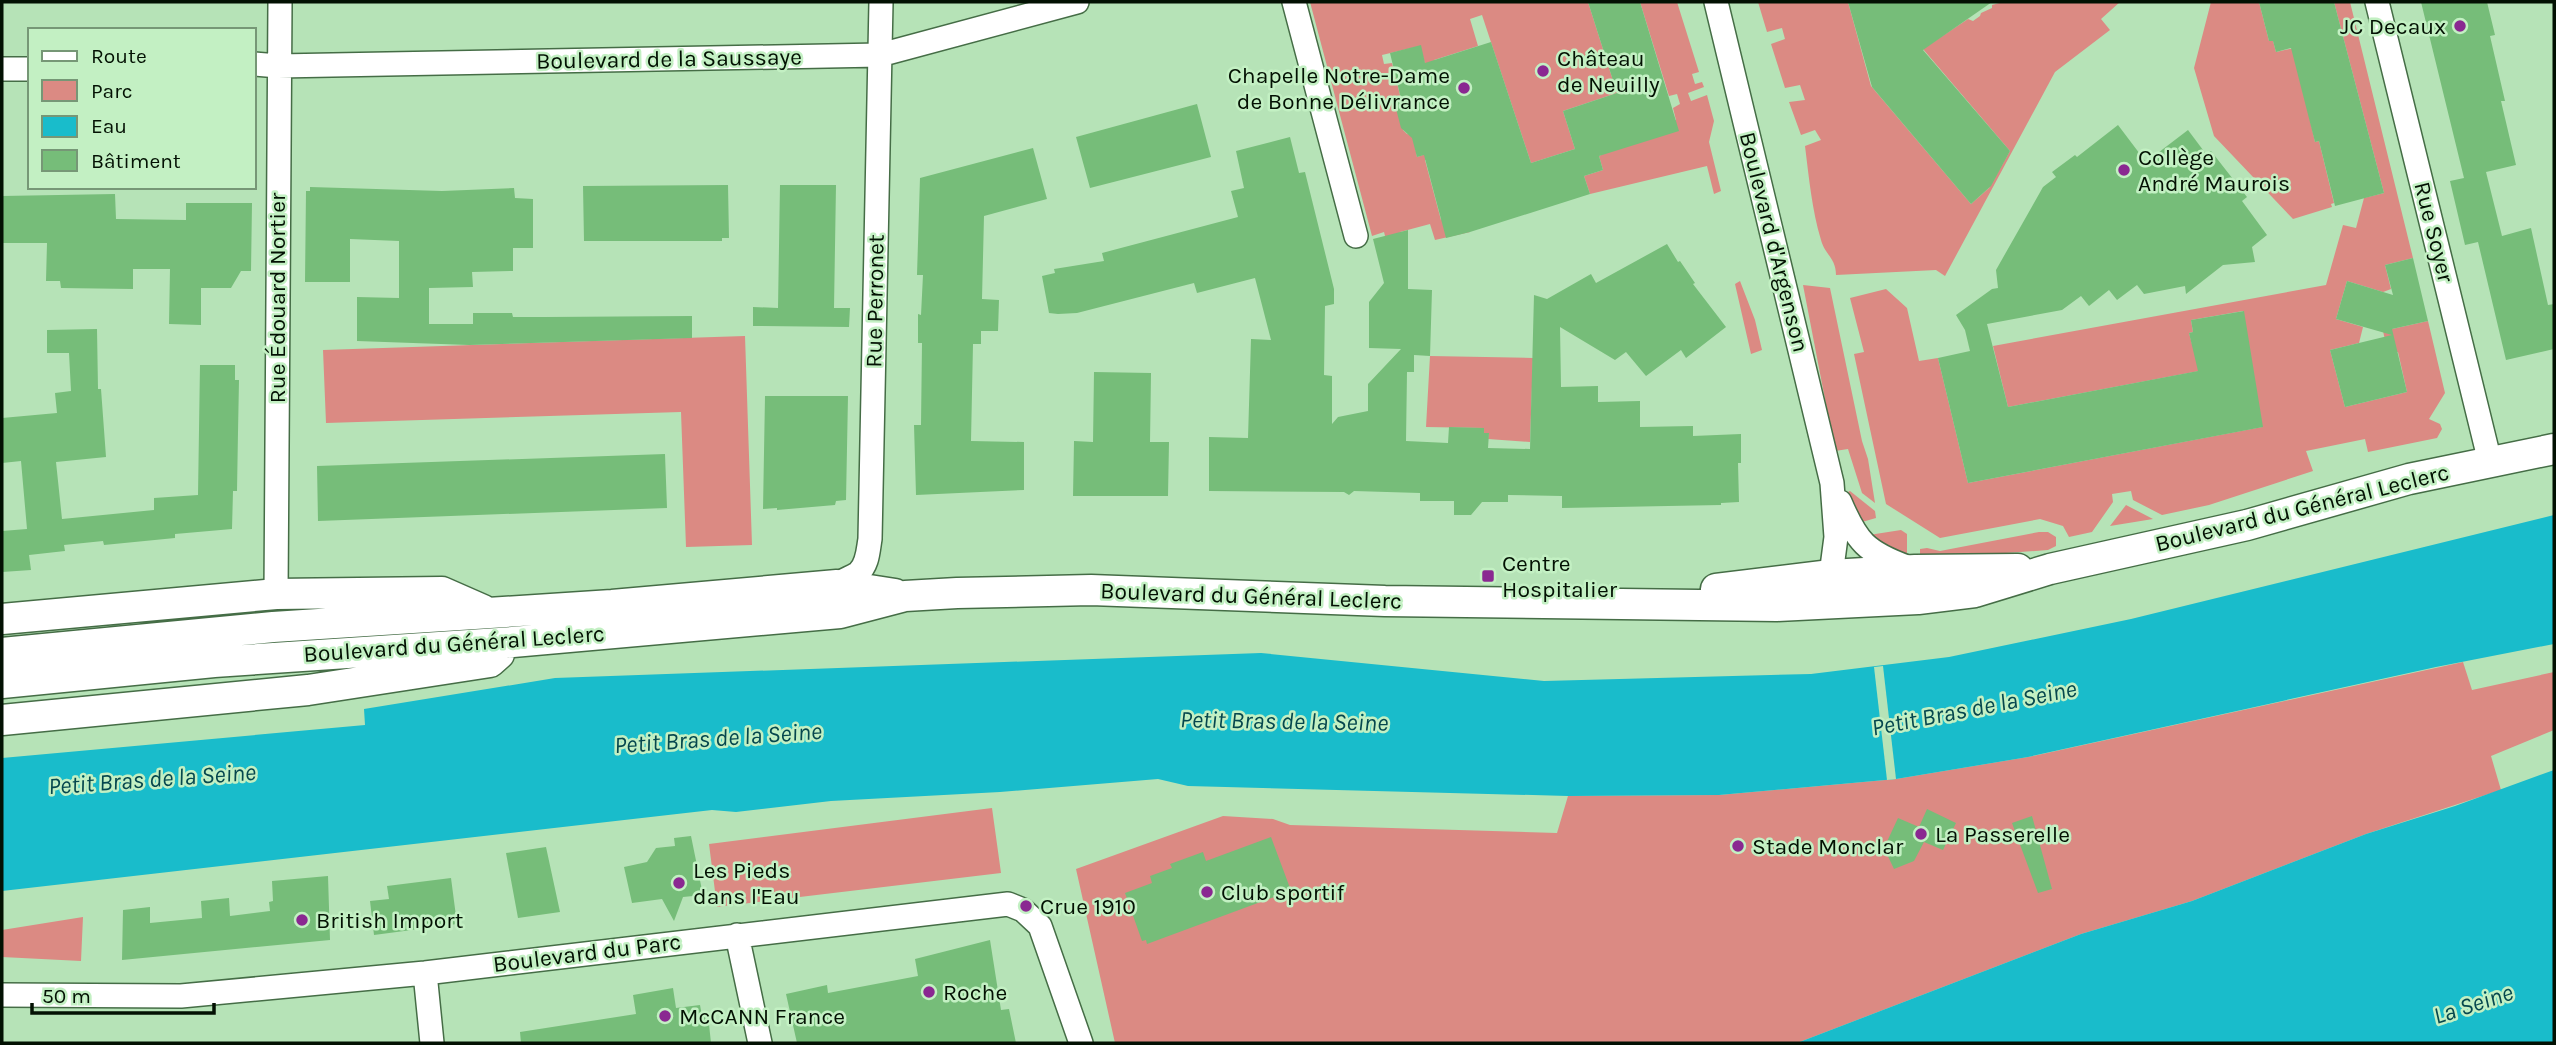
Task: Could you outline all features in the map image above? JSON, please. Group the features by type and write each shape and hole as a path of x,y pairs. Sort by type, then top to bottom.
{"main road":[{"name":"Boulevard du Général Leclerc","path":"2,653 273,627 612,605 837,585 905,596 1091,590 1385,601 1777,606 1918,599 1975,592 2050,569 2247,524 2384,485 2554,449"},
{"name":"Boulevard du Général Leclerc","path":"1597,603 1841,574 1915,570 2050,569"},
{"path":"2,619 276,594 442,592 487,612"},
{"name":"Boulevard du Général Leclerc","path":"2,683 254,659 513,642 840,613 905,596"},
{"path":"2,720 321,688 490,662 513,642"}],"street":[{"name":"Rue Édouard Nortier","path":"276,594 280,2"},
{"name":"Rue Perronet","path":"837,585 863,568 870,539 881,2"},
{"name":"Boulevard de la Saussaye","path":"256,64 278,66 880,55 1077,2"},
{"path":"1294,2 1356,236"},
{"name":"Boulevard d'Argenson","path":"1716,2 1832,483 1853,533 1880,557 1915,570"},
{"name":"Rue Soyer","path":"2378,2 2490,462"},
{"path":"2,69 28,69"},
{"name":"Boulevard d'Argenson","path":"1832,483 1841,574"},
{"name":"Boulevard d'Argenson","path":"1841,574 1853,533"},
{"path":"1797,604 1836,589 1841,574"},
{"name":"Boulevard du Parc","path":"2,995 181,996 425,973 1008,904 1023,910 1040,926 1081,1043"},
{"path":"737,935 760,1043"},
{"path":"425,973 432,1043"}],"green space":[{"path":"1310,2 1588,2 1617,93 1563,111 1575,149 1531,163 1482,15 1470,19 1478,46 1434,60 1432,89 1420,46 1382,55 1384,64 1392,63 1401,99 1403,130 1413,135 1417,157 1426,154 1428,159 1425,160 1441,220 1465,215 1470,232 1435,240 1430,224 1400,232 1390,255 1384,232 1372,236"},
{"path":"1640,2 1677,2 1699,72 1692,74 1695,84 1702,82 1704,87 1688,93 1691,101 1707,95 1714,121 1709,142 1721,191 1714,194 1707,166 1590,194 1584,176 1603,170 1599,156 1676,120 1673,108 1680,104 1677,94 1669,96"},
{"path":"1758,2 1848,2 1871,86 1971,204 1989,188 2010,151 1923,49 1968,19 1973,21 1992,8 1992,5 2003,2 2120,2 2101,19 2110,30 2055,72 1945,276 1936,270 1836,275 1834,264 1823,245 1818,229 1805,146 1821,140 1815,130 1801,135 1789,102 1805,100 1800,85 1785,88 1771,44 1785,39 1782,28 1767,32"},
{"path":"2211,2 2259,2 2269,41 2273,41 2276,52 2294,48 2315,142 2319,141 2334,203 2331,204 2332,207 2293,219 2214,136 2194,68"},
{"path":"2334,2 2350,2 2413,258 2385,265 2391,289 2383,292 2347,281 2336,319 2363,327 2359,343 2330,350 2345,407 2407,392 2398,352 2388,353 2383,331 2428,321 2445,393 2429,419 2440,424 2442,429 2437,438 2368,452 2365,439 2306,451 2313,471 2209,505 2162,515 2133,500 2131,491 2112,494 2113,502 2092,532 2069,537 2063,526 2040,519 1940,538 1886,504 1854,354 1864,352 1850,298 1886,289 1907,308 1919,361 1938,358 1968,483 2262,427 2243,311 2191,320 2193,332 2189,333 2199,371 2008,407 1993,346 2326,285 2343,225 2356,228 2364,198 2384,193"},
{"path":"1740,281 1755,320 1762,350 1751,354 1735,284"},
{"path":"1803,285 1830,288 1868,459 1875,503 1862,493 1848,449 1835,451"},
{"path":"745,336 752,545 686,547 681,412 326,423 323,350"},
{"path":"1430,356 1533,358 1530,442 1488,439 1489,433 1484,433 1484,428 1426,427"},
{"path":"1848,492 1875,511 1876,518 1862,522"},
{"path":"2126,505 2153,519 2110,526"},
{"path":"1901,530 1907,534 1907,557 1895,555 1869,535"},
{"path":"2048,532 2056,537 2056,546 2048,550 1920,559 1920,549 1940,551"},
{"name":"Stade Monclar","path":"2463,662 2472,690 2554,672 2554,730 2491,756 2501,790 2366,834 2192,901 2081,934 1797,1043 1115,1043 1076,869 1223,816 1273,819 1290,825 1557,833 1568,796 1719,795 1896,779 2028,757"},
{"path":"992,808 1001,873 717,907 709,844"},
{"path":"83,917 81,961 2,957 2,930"}],"water":[{"name":"Petit Bras de la Seine","path":"2554,515 2554,644 2436,667 2028,757 1896,779 1719,795 1568,796 1188,786 1158,779 1000,792 831,801 736,812 712,810 2,891 2,758 365,725 364,709 555,678 1261,653 1544,681 1811,674 1949,657 2131,619"},
{"name":"La Seine","path":"2554,770 2554,1043 1797,1043 2081,934 2192,901 2366,834 2455,806"}],"pier":[{"path":"1883,666 1896,779 1887,780 1874,667"}],"building":[{"path":"1588,2 1640,2 1679,131 1599,156 1603,170 1584,176 1590,194 1446,238 1424,155 1417,157 1412,138 1401,128 1394,101 1401,99 1390,53 1421,45 1425,63 1491,42 1531,163 1575,149 1563,111 1617,93"},
{"path":"1848,2 1992,2 1923,50 2010,151 1991,186 1971,204 1872,87"},
{"path":"2259,2 2334,2 2384,193 2335,206 2291,48 2276,52 2273,41 2269,41"},
{"path":"2421,2 2487,2 2495,35 2490,36 2505,101 2501,101 2516,165 2486,172 2502,236 2531,228 2548,305 2554,304 2554,349 2506,360 2478,242 2465,245 2450,181 2464,178"},
{"path":"1197,104 1211,157 1090,188 1076,137"},
{"path":"2118,125 2146,162 2188,130 2206,154 2211,151 2247,197 2242,201 2267,235 2252,247 2255,262 2223,265 2186,294 2185,286 2144,294 2137,285 2117,300 2109,290 2089,306 2081,296 2062,310 1987,324 2008,407 2198,371 2189,333 2193,332 2191,320 2244,311 2263,427 1968,483 1938,358 1970,351 1965,330 1956,315 1992,289 1998,288 1996,270 2043,187 2056,177 2052,172 2075,155 2077,157"},
{"path":"1290,137 1299,173 1305,172 1334,289 1334,304 1325,306 1324,375 1332,376 1332,424 1338,417 1368,411 1368,384 1401,349 1369,348 1369,302 1384,283 1373,239 1408,230 1408,289 1432,290 1430,356 1414,355 1414,372 1407,372 1406,441 1448,443 1449,427 1484,428 1484,433 1489,433 1488,448 1530,449 1534,295 1547,299 1591,274 1596,283 1667,244 1726,327 1686,358 1681,350 1646,376 1626,352 1615,360 1560,327 1561,387 1598,386 1598,402 1640,401 1640,427 1693,426 1693,436 1741,434 1741,463 1738,463 1739,502 1721,505 1562,508 1562,496 1508,495 1508,502 1482,502 1471,515 1454,515 1454,501 1420,501 1420,493 1354,491 1349,495 1344,492 1209,491 1209,437 1248,438 1251,339 1271,340 1255,278 1197,293 1194,283 1077,313 1058,314 1049,313 1042,276 1055,273 1054,269 1104,261 1102,253 1238,217 1231,191 1244,188 1236,151"},
{"path":"1033,148 1047,199 984,216 982,299 999,300 998,331 981,331 981,344 973,344 971,441 1024,442 1024,490 916,495 914,425 921,425 922,343 918,343 918,314 921,315 923,275 917,275 920,178"},
{"path":"728,185 729,238 722,238 722,241 584,241 583,186"},
{"path":"780,185 836,185 834,308 850,308 849,327 753,326 753,307 778,308"},
{"path":"310,187 442,191 514,188 515,198 533,199 533,248 513,248 513,271 472,272 473,287 429,288 429,324 473,324 473,313 512,313 513,317 692,316 692,338 469,345 357,341 357,297 399,298 399,241 350,239 350,282 305,282 306,191 310,191"},
{"path":"115,194 116,219 186,220 186,203 252,203 251,271 241,271 231,288 201,288 201,325 169,324 170,269 133,269 133,289 61,288 60,281 46,281 47,243 2,243 2,196"},
{"path":"2413,258 2428,321 2392,329 2407,392 2345,407 2330,350 2392,335 2336,319 2347,281 2393,295 2385,265"},
{"path":"97,329 98,389 101,389 106,457 56,462 62,519 154,510 154,498 198,495 200,365 235,365 235,380 239,380 237,491 233,491 232,529 175,534 175,538 104,545 103,541 64,545 65,551 29,555 31,570 2,572 2,531 27,529 21,461 2,463 2,418 57,413 55,393 71,391 69,353 47,353 47,330"},
{"path":"1094,372 1151,373 1150,442 1169,442 1168,496 1073,496 1074,441 1093,442"},
{"path":"765,396 848,396 846,500 836,501 835,505 763,509"},
{"path":"665,454 667,508 318,521 317,466"},
{"name":"La Passerelle","path":"1927,809 1956,823 1943,850 1924,842 1914,861 1894,869 1884,848 1898,818 1919,827"},
{"path":"2032,816 2052,889 2038,893 2012,823"},
{"name":"Les Pieds dans l'Eau","path":"691,836 703,895 683,897 674,921 662,899 632,903 624,867 647,862 656,848 675,846 674,838"},
{"name":"Club sportif","path":"1271,837 1290,888 1285,890 1285,893 1147,944 1146,940 1142,941 1125,893 1152,883 1150,876 1172,868 1170,864 1203,852 1206,861"},
{"path":"546,847 560,912 518,918 506,853"},
{"path":"328,876 330,940 122,960 123,910 150,907 150,923 202,918 201,901 229,898 230,916 270,911 269,902 273,901 272,881"},
{"path":"451,878 457,924 374,935 370,901 389,899 387,886"},
{"name":"Roche","path":"990,940 1001,1010 1009,1009 1016,1043 797,1043 786,994 827,985 828,993 918,976 915,959"},
{"name":"McCANN France","path":"673,988 676,1008 700,1005 702,1016 708,1015 711,1043 521,1043 520,1032 636,1014 633,995"}],"place":[{"name":"JC Decaux","path":"2460,26"},
{"name":"Château de Neuilly","path":"1543,71"},
{"name":"Chapelle Notre-Dame de Bonne Délivrance","path":"1464,88"},
{"name":"Collège André Maurois","path":"2124,170"},
{"name":"Centre Hospitalier","path":"1488,576"},
{"name":"La Passerelle","path":"1921,834"},
{"name":"Stade Monclar","path":"1738,846"},
{"name":"Les Pieds dans l'Eau","path":"679,883"},
{"name":"Club sportif","path":"1207,892"},
{"name":"Crue 1910","path":"1026,906"},
{"name":"British Import","path":"302,920"},
{"name":"Roche","path":"929,992"},
{"name":"McCANN France","path":"665,1016"}]}
